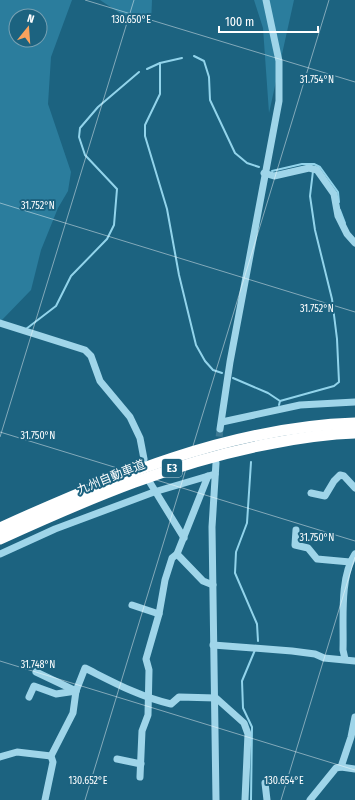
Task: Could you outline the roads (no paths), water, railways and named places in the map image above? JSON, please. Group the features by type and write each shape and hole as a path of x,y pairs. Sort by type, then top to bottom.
{"highway":[{"name":"九州自動車道","path":"0,528 105,482 154,464 199,450 241,439 298,429 355,423"},
{"name":"九州自動車道","path":"0,539 109,491 201,459 299,438 355,433"}],"street":[{"path":"266,0 279,61 279,101 264,174 230,362 221,425 300,405 355,402"},
{"path":"264,174 274,176 309,168 317,170 334,194 338,216 347,234 355,243"},
{"path":"0,323 85,350 92,356 100,382 130,417 140,438 144,459"},
{"path":"140,777 142,731 148,715 149,670 146,658 159,614 167,573 172,558 177,554 216,463"},
{"path":"0,554 55,529 154,492 212,475"},
{"path":"212,475 213,645 216,698 216,800"},
{"path":"311,493 324,496 334,481 340,476 344,476 355,488"},
{"path":"149,481 154,492 184,538"},
{"path":"296,530 295,544 308,548 317,558 350,562"},
{"path":"177,554 203,581 213,584"},
{"path":"345,659 343,650 345,579 350,562 355,554"},
{"path":"132,605 159,614"},
{"path":"213,645 292,651 315,654 324,658 355,661"},
{"path":"45,800 53,762 51,756 73,712 76,691 85,668 133,693 171,704 179,697 216,698 244,723 248,734 245,800"},
{"path":"36,672 76,691"},
{"path":"29,697 34,686 56,694 76,691"},
{"path":"341,767 351,737 355,717"},
{"path":"0,758 17,752 51,756"},
{"path":"117,759 141,764"},
{"path":"310,800 336,768 341,767 355,769"},
{"path":"265,783 268,800"}],"waterway":[{"path":"194,56 204,61 209,77 210,100 235,153 247,163 259,167"},
{"path":"147,69 160,63 182,58"},
{"path":"160,63 160,94 145,125 145,136 167,209 179,275 196,345 205,361 213,370 222,373"},
{"path":"26,329 56,306 71,276 107,239 114,225 117,189 85,155 79,137 80,128 98,107 139,72"},
{"path":"272,171 302,164 314,164 320,167 338,192 339,202"},
{"path":"233,378 268,393 280,401 334,386 339,382 337,339 332,299 315,230 310,196 313,171"},
{"path":"340,210 345,223"},
{"path":"279,405 280,401"},
{"path":"251,462 247,523 236,552 235,573 257,624 258,641"},
{"path":"251,800 252,727 243,708 242,681 255,650"}],"tunnel":[{"path":"218,447 220,429"}]}
